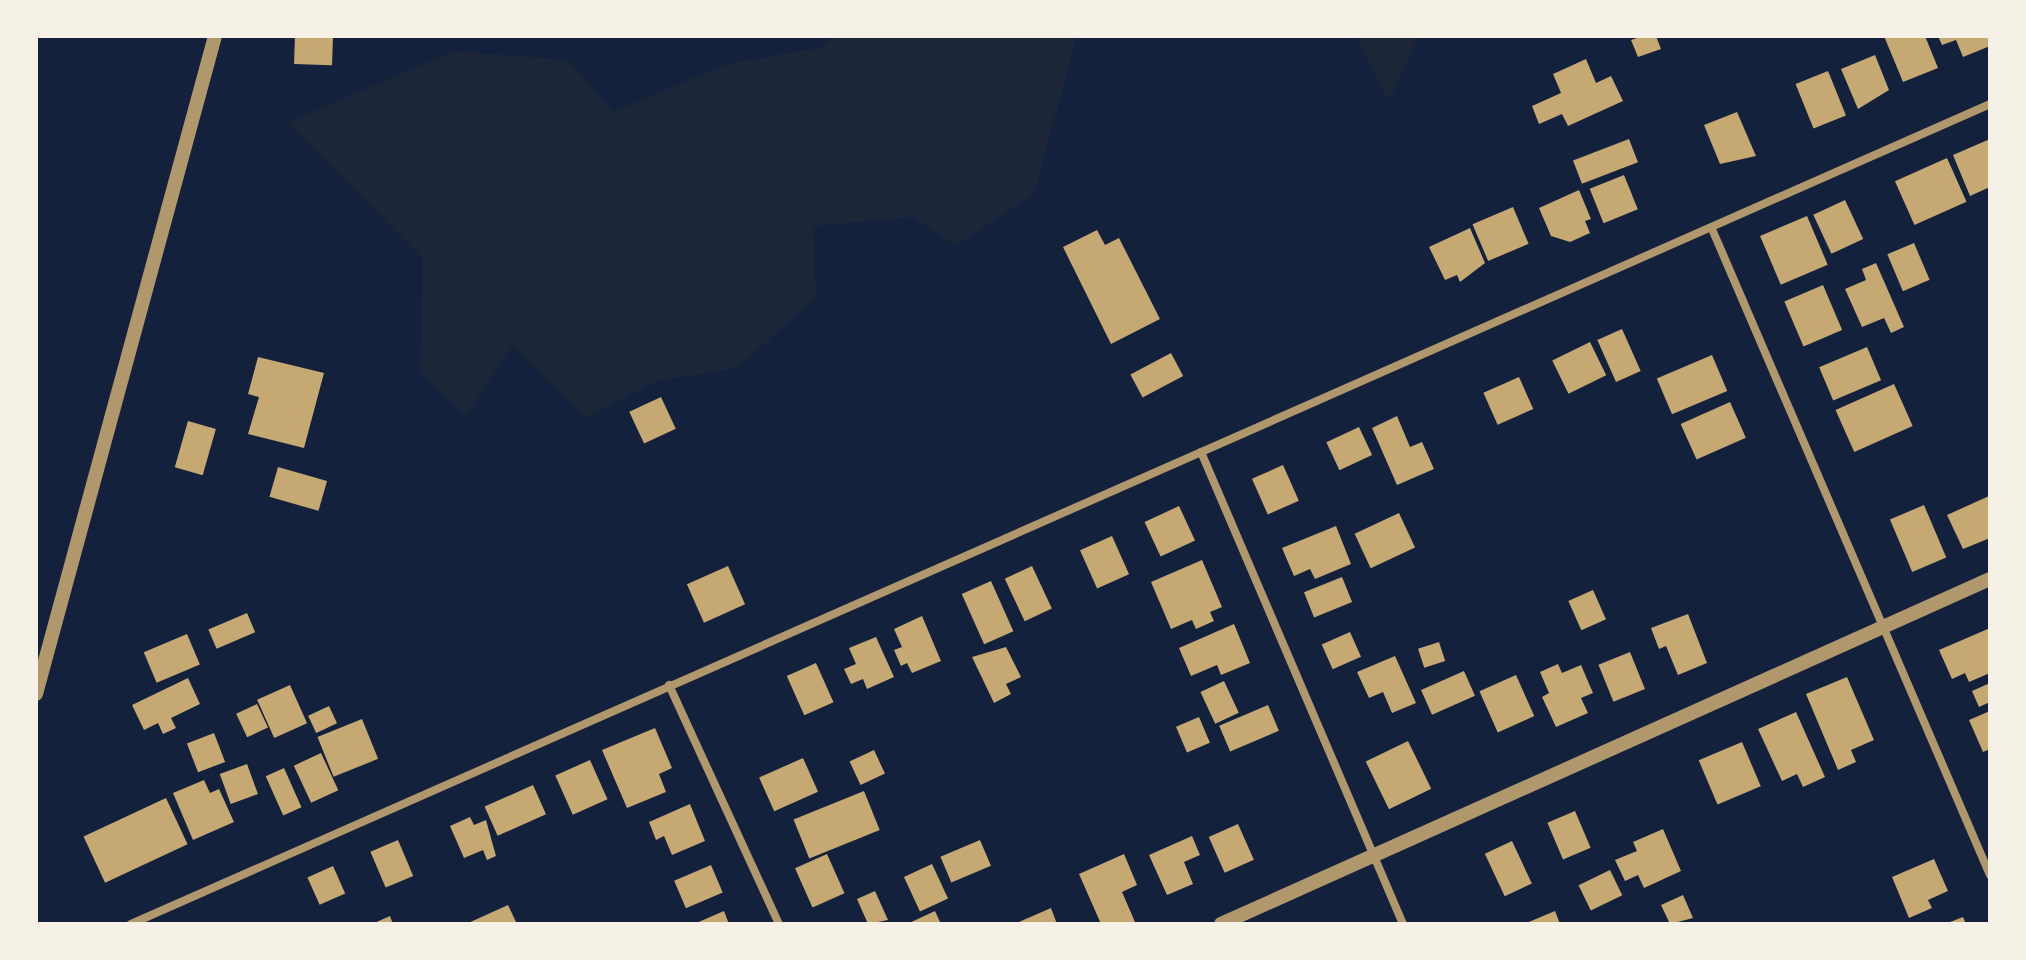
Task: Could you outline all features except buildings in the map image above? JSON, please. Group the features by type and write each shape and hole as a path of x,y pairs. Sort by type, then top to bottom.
{"street":[{"path":"36,694 215,36"},
{"path":"131,924 1990,104"},
{"path":"1712,229 1990,875"},
{"path":"1201,452 1403,924"},
{"path":"1221,924 1374,858 1990,579"},
{"path":"669,685 779,924"}],"shaded area":[{"path":"832,36 1077,36 1034,194 956,246 912,217 813,226 816,298 737,368 656,381 586,418 512,345 466,417 420,373 423,259 288,122 454,51 568,60 613,112 727,64 824,47"},
{"path":"1355,36 1419,36 1389,101"}]}
